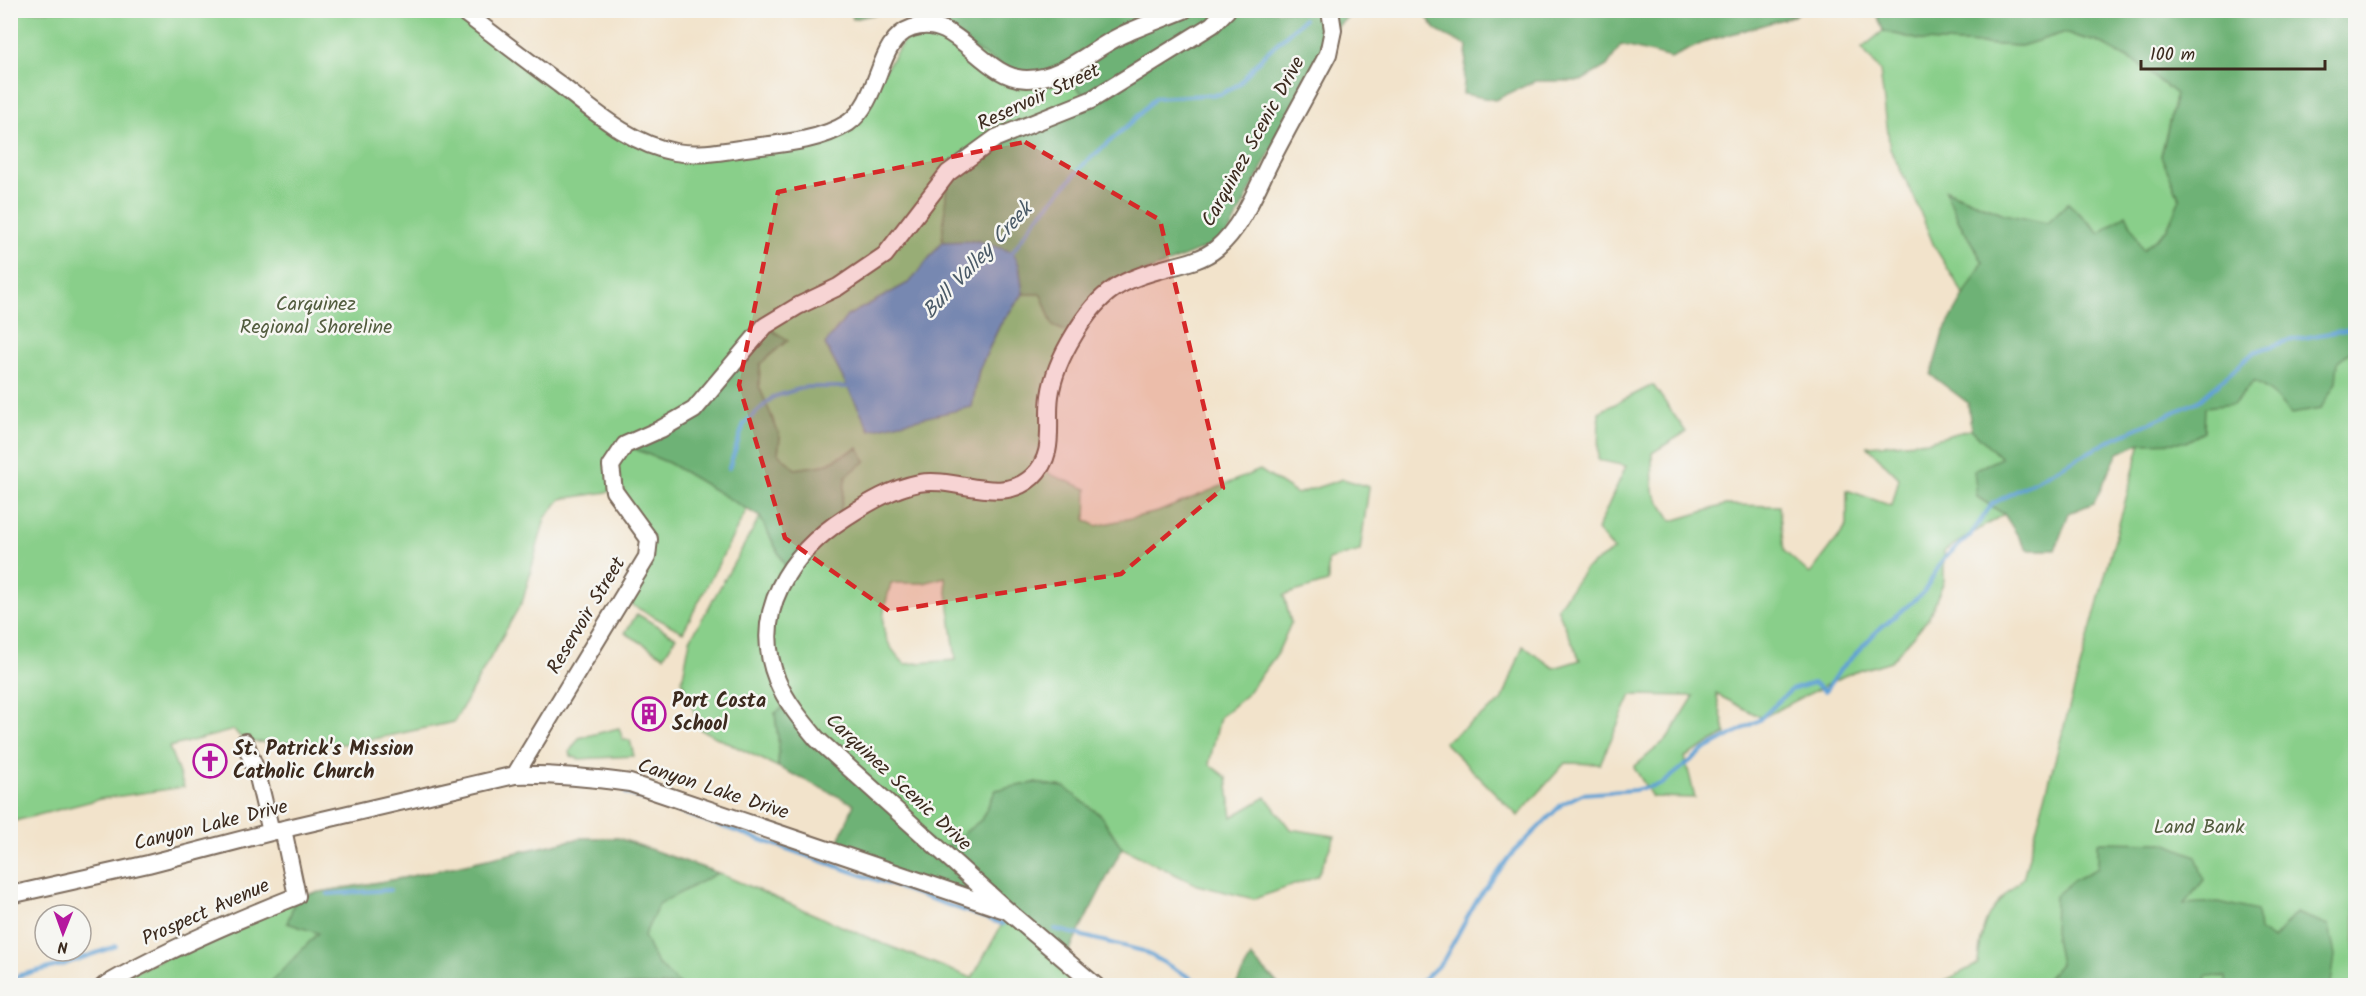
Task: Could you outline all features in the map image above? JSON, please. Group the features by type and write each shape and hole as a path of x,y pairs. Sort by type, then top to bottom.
{"street":[{"path":"461,10 627,134 663,150 692,153 803,139 842,126 856,115 871,96 891,44 900,34 912,28 925,26 939,28 950,33 1000,72 1012,77 1036,78 1058,72 1124,34 1184,10"},
{"name":"Reservoir Street","path":"516,776 647,557 649,539 614,491 611,466 625,445 661,429 694,410 765,326 798,306 838,287 885,255 948,173 996,138 1091,100 1212,25 1227,10"},
{"name":"Carquinez Scenic Drive","path":"1096,986 845,766 804,724 783,693 772,666 769,636 773,605 791,566 810,544 846,517 889,493 931,481 1002,490 1023,484 1032,477 1046,457 1050,444 1050,398 1053,382 1065,351 1078,328 1103,296 1114,287 1139,275 1192,261 1210,252 1225,240 1243,213 1328,54 1333,30 1330,10"},
{"name":"Prospect Avenue","path":"104,986 148,960 236,920 297,896 277,830 245,742"},
{"name":"Canyon Lake Drive","path":"10,895 148,864 277,830 516,776 580,777 630,783 1009,912"}],"highlighted area":[{"path":"1025,142 1160,220 1223,488 1121,574 889,611 785,538 739,385 778,192"}],"green space":[{"path":"1160,10 1166,17 1184,10 1355,11 1333,30 1225,240 1127,280 1074,335 1053,326 1041,294 1023,294 1019,265 978,241 942,242 948,173 996,138 1091,100 1057,72 1025,79 939,28 889,11 853,19 851,11"},
{"name":"Carquinez Regional Shoreline","path":"11,11 461,11 611,124 678,152 837,129 876,84 912,28 1057,72 1091,100 948,173 942,242 910,282 847,316 971,407 979,370 1000,325 1023,294 1041,294 1053,326 1074,335 1065,351 1041,467 1052,475 1087,489 1086,520 1096,526 1158,512 1260,470 1297,494 1343,479 1369,487 1360,551 1328,560 1328,582 1284,595 1291,623 1277,654 1246,695 1220,717 1209,764 1227,778 1232,817 1266,797 1290,829 1335,836 1317,877 1254,899 1197,885 1122,848 1101,815 1063,787 1034,783 996,790 981,820 941,851 775,714 779,746 778,767 701,730 682,681 690,640 760,517 787,570 846,476 857,448 824,465 795,469 778,453 780,437 759,386 760,363 788,340 694,410 626,445 669,463 747,509 683,632 620,599 649,539 614,491 561,499 545,518 523,600 454,722 350,744 245,742 234,730 169,747 184,787 100,799 11,822","holes":["945,577 956,660 905,664 896,654 889,645 883,626 891,583 924,583"]},
{"path":"1422,11 1800,11 1794,16 1707,41 1671,58 1621,45 1607,66 1581,81 1535,81 1495,100 1463,94 1467,46 1437,31"},
{"path":"1876,11 2354,11 2355,348 2338,361 2336,382 2321,409 2291,414 2271,392 2254,381 2234,404 2205,407 2204,432 2186,442 2141,443 2118,453 2094,503 2069,513 2055,550 2027,550 2004,514 1977,497 1974,470 2001,458 1971,429 1968,403 1931,375 1943,333 1983,262 1959,222 1945,190 2004,214 2047,223 2068,203 2100,233 2126,214 2143,250 2167,229 2180,199 2161,156 2176,94 2137,63 2098,42 2063,33 2021,46 1924,41 1883,31"},
{"name":"Land Bank","path":"2258,11 2355,11 2355,985 1984,986 1946,980 1978,964 1982,935 1989,915 2002,898 2023,878"},
{"path":"1883,31 1924,41 2021,46 2063,33 2098,42 2137,63 2176,94 2161,156 2180,199 2167,229 2143,250 2100,233 2068,203 2047,224 2004,214 1946,190 1959,222 1983,262 1965,297 1934,246 1914,197 1890,149 1880,71 1862,48"},
{"path":"765,326 788,340 760,364 759,386 780,437 778,453 795,469 824,465 858,448 866,461 846,476 839,521 788,571 760,517 669,463 625,445 694,410"},
{"path":"1653,385 1686,432 1652,453 1653,491 1672,521 1725,505 1779,506 1784,551 1810,574 1847,526 1847,490 1892,506 1899,478 1867,446 1929,441 1971,429 2001,458 1977,497 2004,514 1944,551 1944,581 1928,619 1891,661 1846,675 1762,718 1716,694 1726,734 1685,757 1695,798 1652,797 1634,767 1668,738 1694,696 1631,695 1600,764 1565,763 1518,816 1444,742 1502,701 1523,646 1554,668 1580,660 1557,608 1586,568 1614,550 1597,530 1626,466 1598,460 1599,412"},
{"path":"637,614 676,637 664,656 625,633"},
{"path":"789,703 941,851 981,820 996,790 1034,783 1064,787 1101,816 1122,848 1065,959 1009,912 834,853 854,804 778,767 779,746 775,713"},
{"path":"619,728 623,740 630,740 634,756 579,759 571,756 570,751 579,738"},
{"path":"582,838 618,838 718,873 876,941 972,978 1009,912 1096,986 104,986 297,896 403,878"},
{"path":"582,838 618,838 718,873 659,904 644,936 656,962 680,985 267,986 318,933 287,923 297,896 403,878"},
{"path":"2098,842 2165,843 2196,856 2204,880 2184,904 2219,902 2257,911 2259,931 2273,939 2296,913 2329,925 2335,955 2331,984 2326,986 2226,985 2226,977 2206,976 2204,985 2041,985 2060,964 2054,932 2055,896 2074,880 2098,868"},
{"path":"1251,957 1277,983 1278,985 1236,985"}],"water":[{"path":"978,241 1013,252 1019,265 1023,294 1000,325 979,370 972,407 870,430 825,344 847,316 910,282 942,242"}],"waterway":[{"name":"Bull Valley Creek","path":"1011,254 1032,224 1085,163 1132,122 1155,98 1221,94 1239,84 1263,56 1304,19"},
{"path":"1417,986 1443,961 1477,900 1512,854 1562,804 1582,794 1635,790 1662,784 1704,750 1759,720 1791,690 1813,683 1825,691 1838,672 1877,631 1923,593 1944,558 1969,537 1992,504 2115,438 2199,401 2254,352 2287,341 2356,328"},
{"name":"Bull Valley Creek","path":"729,468 744,424 773,397 805,387 848,387 852,385"},
{"path":"626,793 1003,924"},
{"name":"Bull Valley Creek","path":"328,894 390,890"},
{"path":"1055,929 1143,951 1205,986"},
{"name":"Bull Valley Creek","path":"10,981 20,975 62,965 116,946"}],"place":[{"name":"Port Costa School","path":"649,714"},
{"name":"St. Patrick's Mission Catholic Church","path":"210,761"}]}
